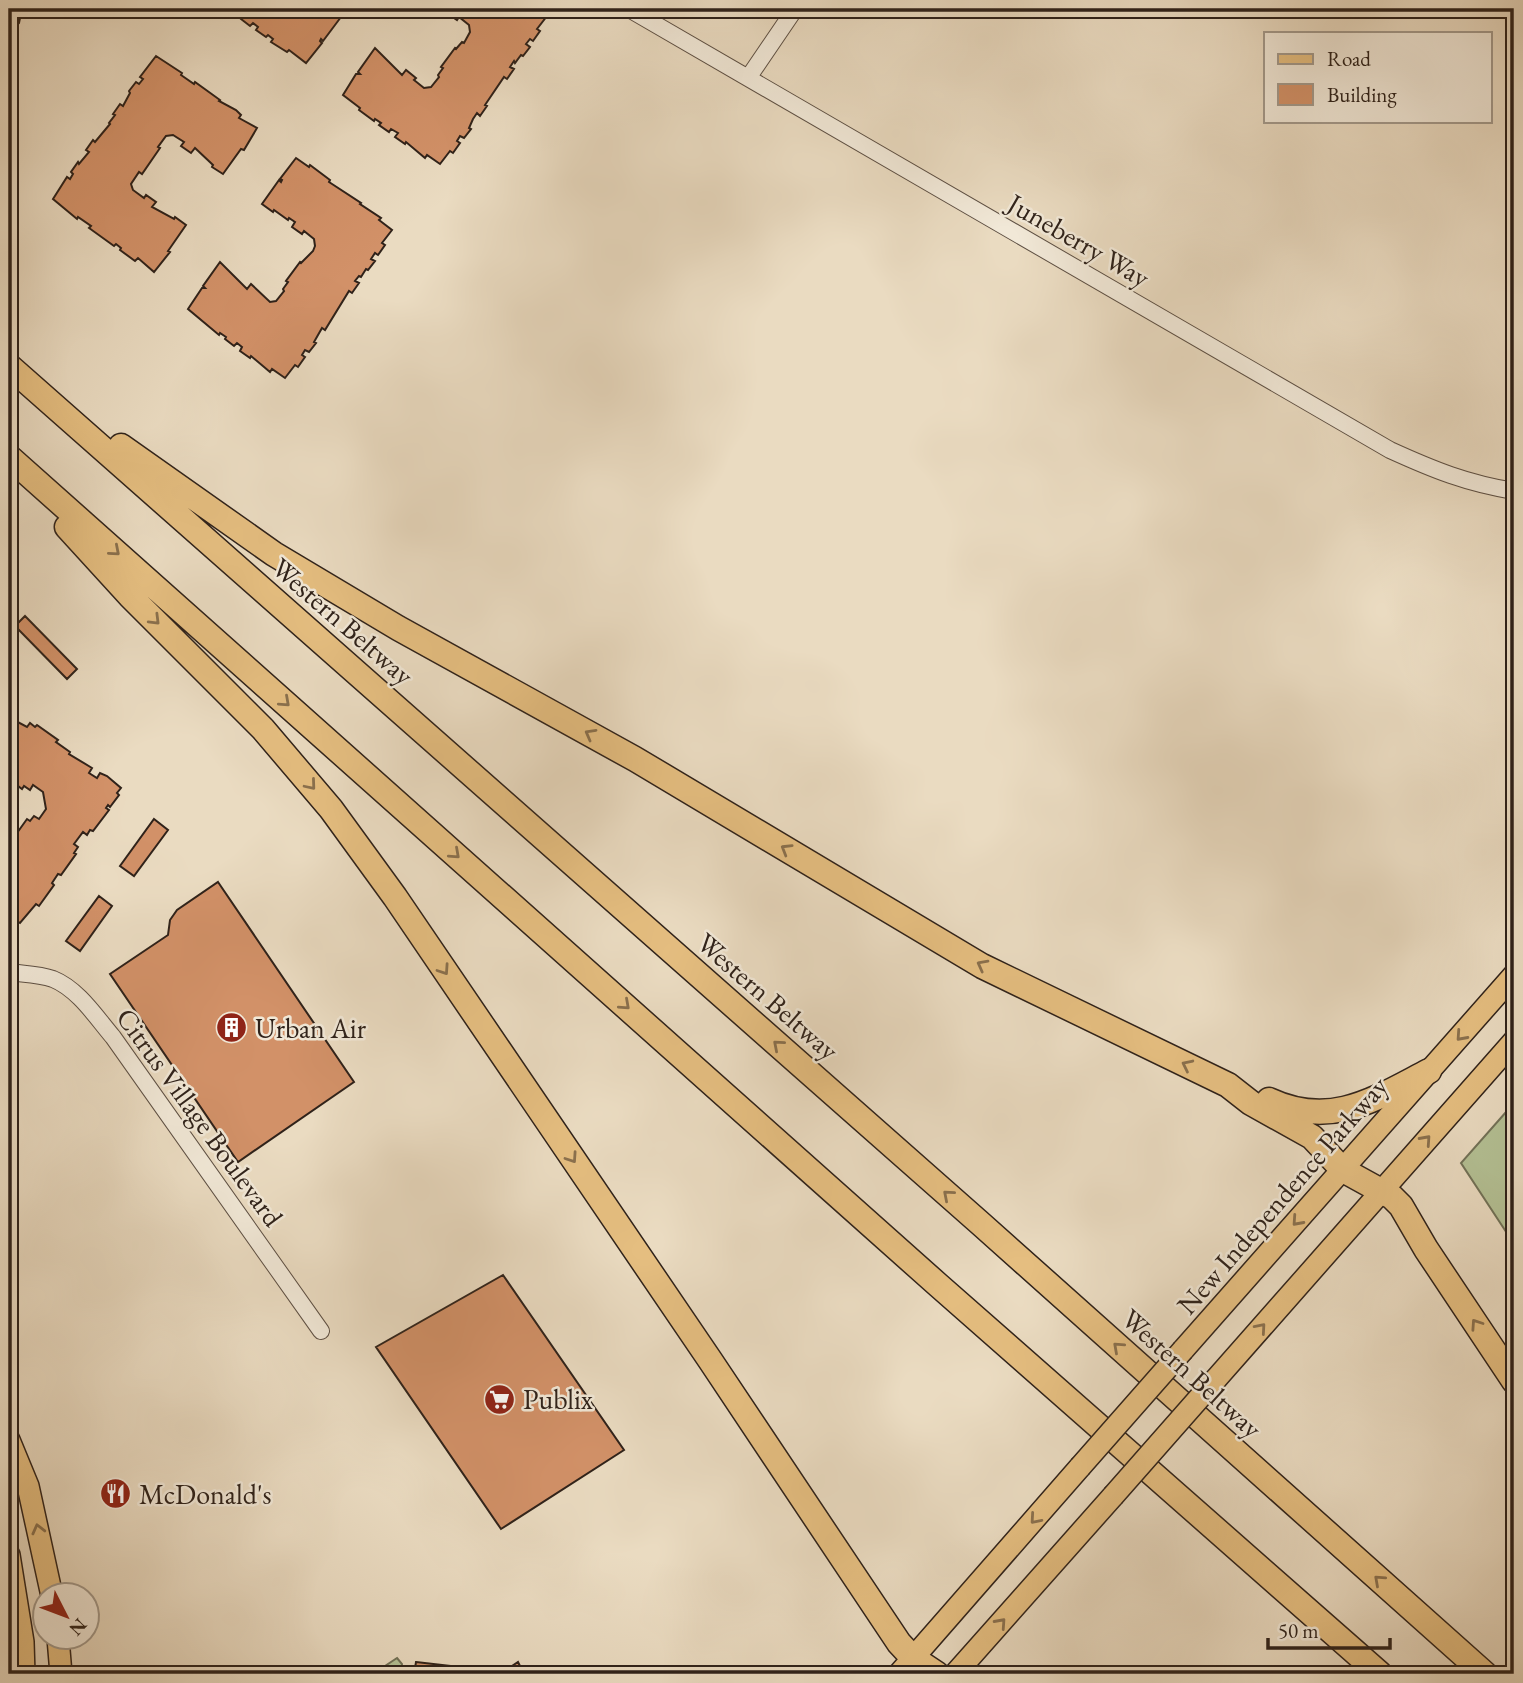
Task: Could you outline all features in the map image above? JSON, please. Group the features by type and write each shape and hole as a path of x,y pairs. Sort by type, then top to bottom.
{"highway":[{"path":"9,364 136,458 274,554 398,628 635,759 982,966 1228,1085 1291,1109 1333,1112 1359,1106 1429,1071"},
{"name":"Western Beltway","path":"9,364 1485,1674"},
{"path":"9,460 130,596 263,729 331,809 410,920 710,1360 899,1643 906,1666 937,1674"},
{"path":"9,460 1380,1674"},
{"path":"1228,1085 1251,1103 1312,1137 1343,1171 1392,1197 1401,1206 1426,1249 1514,1381"}],"main road":[{"name":"New Independence Parkway","path":"906,1666 1514,975"},
{"path":"956,1674 1514,1041"},
{"path":"9,1440 28,1486 49,1582"},
{"path":"9,1555 23,1642 24,1674"},
{"path":"59,1652 61,1674"}],"street":[{"name":"Juneberry Way","path":"629,9 1390,450 1440,473 1514,491"},
{"path":"748,78 795,9"},
{"name":"Citrus Village Boulevard","path":"9,972 54,980 76,994 89,1008 113,1037 321,1331"}],"green space":[{"path":"1514,1103 1514,1244 1461,1163"},
{"path":"397,1658 402,1664 401,1674 373,1674"}],"building":[{"path":"9,9 31,9 24,13 9,33"},
{"path":"226,9 324,9 341,17 323,41 321,39 322,43 306,63 289,50 287,52 271,42 273,39 256,30 258,27 253,23 250,26 242,17"},
{"path":"450,9 538,9 547,16 537,29 540,31 533,41 530,39 526,44 530,47 510,67 514,69 507,79 504,77 480,116 477,113 469,128 471,129 464,138 460,136 457,141 460,143 453,153 450,151 440,164 427,155 425,158 406,142 405,144 395,137 398,133 391,129 389,132 343,95 356,74 360,74 358,72 375,48 402,75 406,70 424,88 431,87 439,77 443,68 441,67 455,48 464,43 470,32 469,25 459,17 457,20 447,13"},
{"path":"156,56 236,110 241,115 239,118 257,128 244,150 241,149 223,174 212,167 195,148 191,153 181,146 184,142 173,135 166,136 142,174 139,172 131,184 133,190 156,202 152,207 186,225 154,272 138,258 135,261 116,244 114,246 89,228 91,226 78,217 77,219 53,199 67,177 70,179 78,162 79,164 89,152 86,150 93,140 95,142 110,124 120,104 123,106 129,91 136,82 139,84 143,79 140,77"},
{"path":"296,158 309,167 310,165 330,180 329,182 381,218 379,220 392,230 382,243 385,245 378,255 375,253 371,259 375,261 355,281 359,283 352,293 349,291 325,330 322,328 314,342 316,343 309,352 305,350 302,355 305,357 298,367 295,365 285,378 272,369 270,372 251,356 250,358 240,351 242,347 237,343 234,346 188,309 202,288 205,288 203,286 220,262 247,289 251,284 270,302 276,301 300,262 313,251 314,239 304,231 302,234 292,227 295,222 262,204 279,180 281,182 280,179"},
{"path":"25,616 77,669 67,679 15,626"},
{"path":"12,719 27,727 30,723 35,727 37,725 58,740 56,742 70,752 69,754 92,768 89,773 97,778 100,773 107,776 121,788 117,793 119,795 110,807 108,805 106,808 109,810 93,831 90,830 87,835 83,832 74,844 78,847 74,853 76,854 61,875 58,874 52,883 54,885 39,906 36,904 20,923 17,921 13,926 16,929 9,939 9,851 15,842 12,840 27,819 30,821 34,816 39,819 46,809 43,792 33,785 30,790 24,786 22,789 9,779 9,724"},
{"path":"154,819 168,830 134,876 120,866"},
{"name":"Urban Air","path":"218,882 354,1082 238,1162 110,974 168,935 170,920 177,910"},
{"path":"99,896 112,906 80,951 66,941"},
{"name":"Publix","path":"503,1275 624,1450 501,1529 376,1347"},
{"path":"416,1662 503,1672 518,1662 524,1674 414,1674"}],"place":[{"name":"Urban Air","path":"232,1028"},
{"name":"Publix","path":"500,1399"},
{"name":"McDonald's","path":"116,1494"}]}
